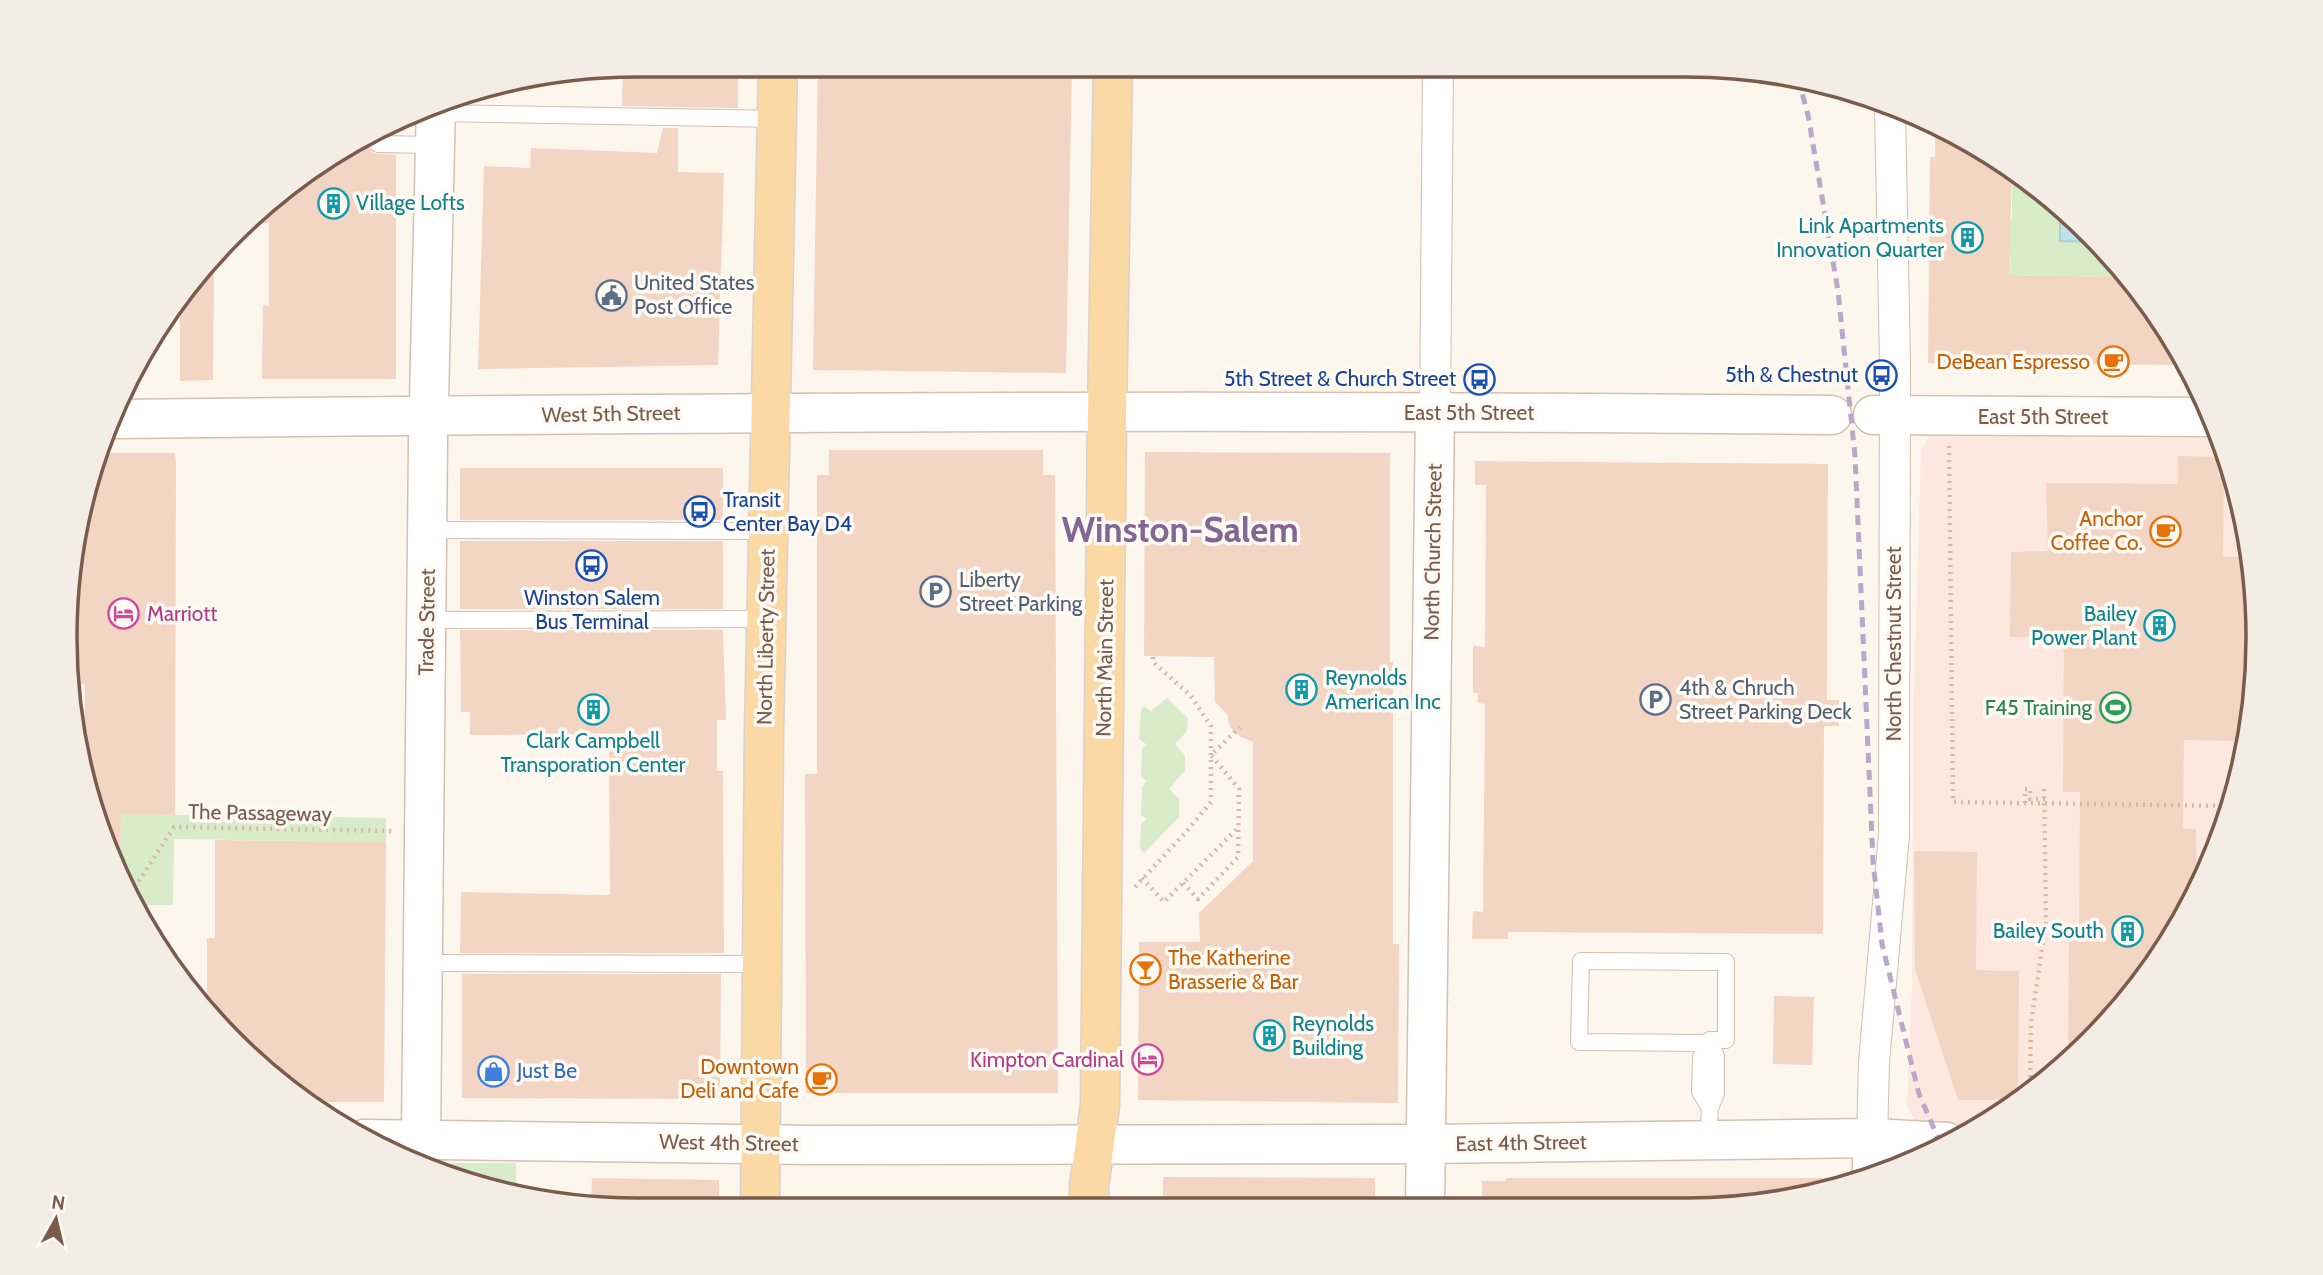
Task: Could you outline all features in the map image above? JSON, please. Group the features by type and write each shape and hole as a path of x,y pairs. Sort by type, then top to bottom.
{"main road":[{"name":"North Liberty Street","path":"760,1198 766,619 778,77"},
{"name":"North Main Street","path":"1090,1198 1100,1105 1113,77"},
{"name":"Trade Street","path":"421,1139 427,530 436,121"},
{"name":"North Church Street","path":"1425,1198 1435,412"},
{"name":"East 5th Street","path":"1107,413 1832,415"},
{"name":"West 5th Street","path":"122,419 1107,413"},
{"name":"East 5th Street","path":"1883,415 2200,417"},
{"name":"East 4th Street","path":"1095,1144 1426,1144 1709,1124 1931,1141"},
{"name":"North Chestnut Street","path":"1872,1138 1872,1166"},
{"name":"West 4th Street","path":"388,1139 1095,1144"}],"street":[{"name":"North Church Street","path":"1435,412 1438,77"},
{"name":"North Chestnut Street","path":"1872,1138 1874,1062 1894,835 1883,415 1895,365 1890,116"}],"lane":[{"path":"378,144 436,121 777,119"},
{"path":"427,530 768,531"},
{"path":"427,620 766,619"},
{"path":"1581,961 1726,962 1726,1040 1710,1040 1710,1043 1579,1042 1581,961"},
{"path":"423,963 762,964"},
{"path":"1709,1124 1716,1094 1716,1056 1710,1043"}],"path":[{"path":"1949,445 1953,802 2220,806"},
{"path":"1134,887 1211,802 1211,726 1191,695 1153,662 1153,656"},
{"path":"1211,755 1240,727"},
{"path":"1183,883 1198,899 1238,857 1239,789 1211,755"},
{"path":"2025,803 2025,789 2030,789 2031,799 2045,799"},
{"path":"2030,1079 2031,1023 2046,922 2044,789"},
{"name":"The Passageway","path":"136,886 174,827 424,831"},
{"path":"1142,878 1164,902 1238,827"}],"shaded area":[{"path":"1929,436 2209,438 2227,492 2235,528 2245,601 2246,638 2241,711 2227,783 2203,852 2171,918 2152,949 2107,1007 2055,1059 1997,1104 1927,1143 1907,1106 1912,982 1913,722 1921,451"}],"green space":[{"path":"2012,182 2082,241 2114,277 2009,275 2010,257 2005,257 2006,220 2012,219"},
{"path":"1167,698 1188,718 1187,731 1175,744 1185,755 1185,770 1169,789 1179,799 1179,817 1144,853 1140,848 1141,825 1146,819 1141,814 1142,787 1146,781 1141,776 1142,749 1146,744 1139,739 1141,711 1144,706 1151,711"},
{"path":"121,814 386,818 386,842 174,839 173,905 145,905 120,853"},
{"path":"444,1163 516,1163 517,1184"}],"water":[{"path":"2060,221 2083,242 2060,241"}],"building":[{"path":"623,77 738,77 738,108 622,106"},
{"path":"818,77 1072,77 1066,373 813,370"},
{"path":"663,128 678,128 678,172 724,173 718,365 478,369 484,166 530,168 531,148 657,153"},
{"name":"Link Apartments Innovation Quarter","path":"1935,136 1966,152 2012,182 2009,275 2114,277 2152,326 2175,365 1928,363 1930,157 1935,157"},
{"path":"369,146 373,153 396,155 396,379 262,379 263,305 269,306 269,223 260,223 296,193 357,152"},
{"path":"214,271 213,380 180,381 180,314"},
{"path":"829,450 1043,450 1043,475 1055,475 1058,1093 806,1093 805,774 817,774 817,475 829,475"},
{"name":"Reynolds American Inc","path":"1145,452 1390,453 1393,944 1399,944 1398,1103 1138,1100 1139,942 1200,942 1199,913 1253,861 1253,742 1241,737 1230,727 1227,714 1215,702 1214,657 1144,656"},
{"name":"Marriott","path":"109,453 175,453 175,815 121,814 120,853 96,783 88,747 84,725 85,684 79,684 78,674 78,601 88,528"},
{"name":"Bailey Power Plant","path":"2178,456 2216,457 2218,475 2222,475 2224,482 2223,557 2240,557 2245,601 2245,674 2236,741 2184,740 2183,829 2196,829 2197,866 2152,949 2107,1007 2068,1047 2069,939 2079,939 2080,792 2063,792 2064,636 2010,637 2011,552 2048,551 2046,483 2178,484"},
{"name":"4th & Chruch Street Parking Deck","path":"1475,461 1828,464 1827,700 1839,700 1839,726 1824,726 1823,934 1508,932 1508,939 1472,939 1473,911 1483,912 1485,704 1478,703 1478,693 1473,693 1473,646 1485,647 1486,485 1475,485"},
{"path":"460,468 723,468 723,520 460,520"},
{"path":"460,541 723,541 723,609 460,609"},
{"path":"460,630 723,630 726,720 717,720 717,771 723,771 724,953 460,953 461,892 610,895 609,734 470,735 470,712 461,712"},
{"path":"215,840 386,842 384,1102 323,1102 241,1034 207,996 207,938 215,938"},
{"path":"1914,851 1977,852 1976,970 2019,971 2018,1089 2002,1100 1958,1100 1915,969"},
{"path":"462,974 721,974 720,1099 462,1098"},
{"path":"1774,996 1814,997 1812,1065 1773,1064"},
{"path":"1163,1177 1375,1178 1375,1198 1163,1198"},
{"path":"592,1178 719,1180 719,1198 591,1196"},
{"path":"1506,1178 1834,1178 1795,1187 1722,1197 1482,1198 1482,1181 1506,1181"}],"railway":[{"path":"1801,89 1808,115 1838,291 1855,456 1873,861 1882,944 1919,1094 1938,1138"}],"place":[{"name":"Village Lofts","path":"333,203"},
{"name":"Link Apartments Innovation Quarter","path":"1967,238"},
{"name":"United States Post Office","path":"611,295"},
{"name":"DeBean Espresso","path":"2113,362"},
{"name":"5th & Chestnut","path":"1881,375"},
{"name":"5th Street & Church Street","path":"1479,379"},
{"name":"Transit Center Bay D4","path":"700,512"},
{"name":"Anchor Coffee Co.","path":"2166,531"},
{"name":"Winston Salem Bus Terminal","path":"592,566"},
{"name":"Liberty Street Parking","path":"936,592"},
{"name":"Marriott","path":"124,614"},
{"name":"Bailey Power Plant","path":"2160,626"},
{"name":"Reynolds American Inc","path":"1302,690"},
{"name":"4th & Chruch Street Parking Deck","path":"1656,700"},
{"name":"F45 Training","path":"2115,708"},
{"name":"Clark Campbell Transporation Center","path":"593,709"},
{"name":"Bailey South","path":"2127,931"},
{"name":"The Katherine Brasserie & Bar","path":"1145,970"},
{"name":"Reynolds Building","path":"1269,1036"},
{"name":"Kimpton Cardinal","path":"1147,1060"},
{"name":"Just Be","path":"494,1071"},
{"name":"Downtown Deli and Cafe","path":"822,1079"}],"district":[{"name":"Winston-Salem","path":"1180,530"}]}
